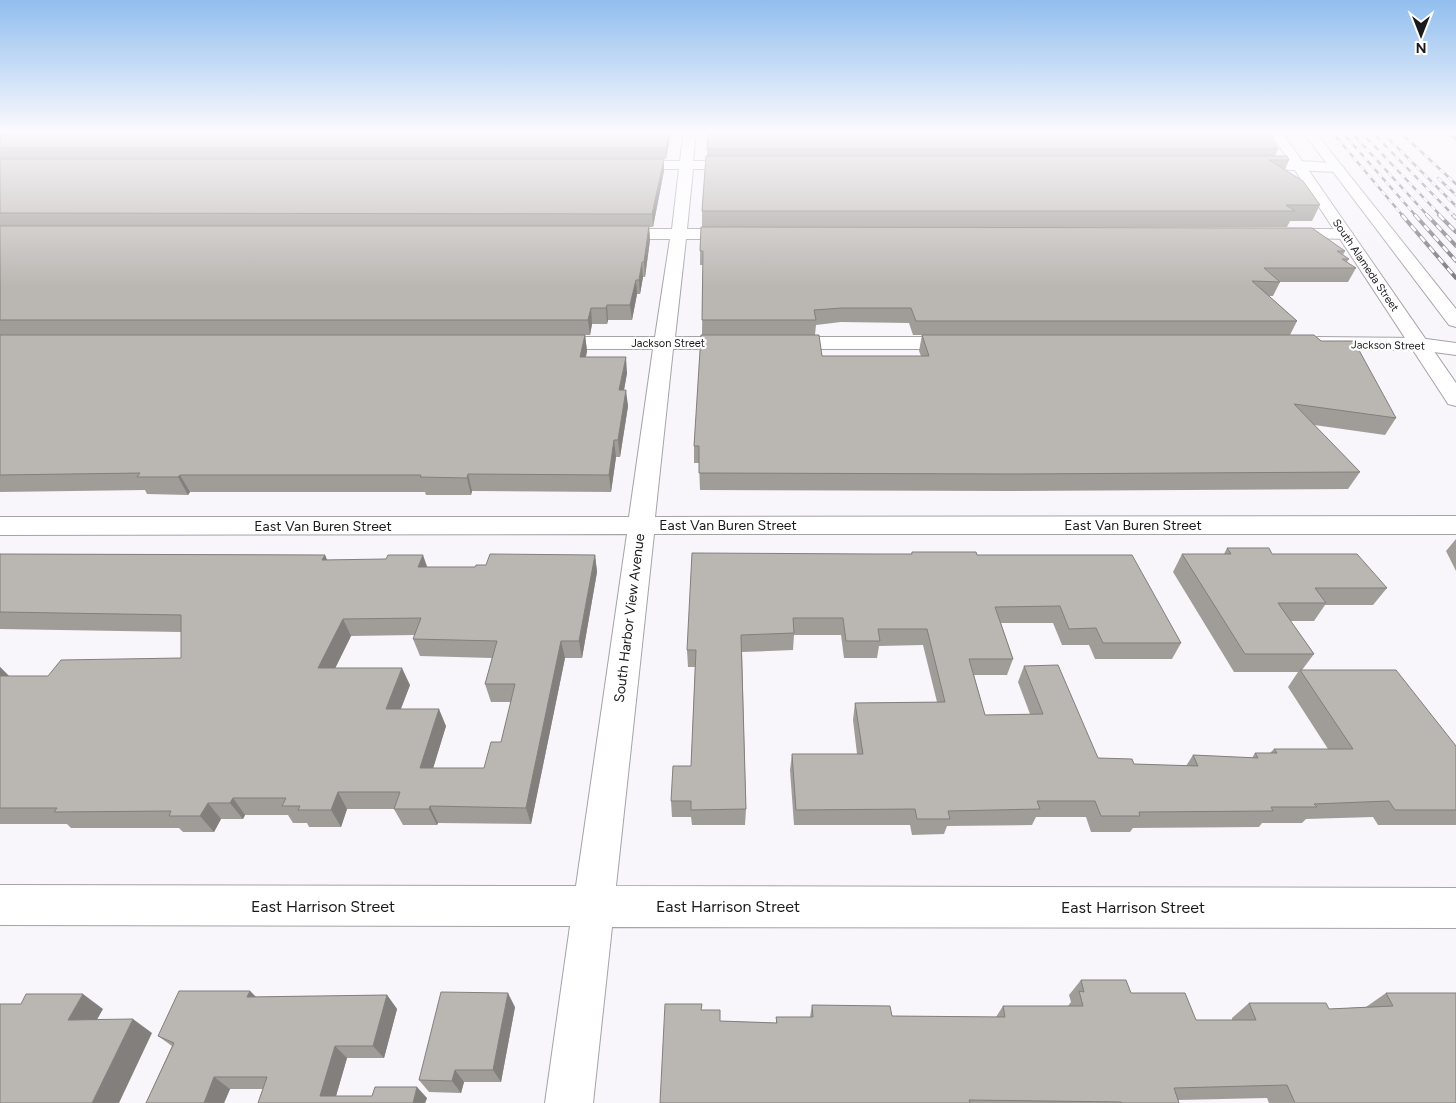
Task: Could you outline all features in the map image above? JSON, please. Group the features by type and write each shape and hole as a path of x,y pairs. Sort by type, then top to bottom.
{"street":[{"name":"South Harbor View Avenue","path":"569,1103 684,183"},
{"name":"South Alameda Street","path":"1311,183 1456,399"},
{"path":"1349,183 1456,321"},
{"path":"600,234 755,234"},
{"path":"1268,234 1345,234"},
{"name":"Jackson Street","path":"525,344 971,343"},
{"name":"Jackson Street","path":"1298,343 1419,344 1456,349"},
{"name":"East Van Buren Street","path":"0,526 1456,525"},
{"name":"East Harrison Street","path":"0,905 1456,908"}],"building":[{"path":"0,183 659,183 652,214 0,213"},
{"path":"704,183 1305,183 1320,205 1286,205 1295,211 702,211"},
{"path":"0,226 649,226 644,262 642,262 639,280 636,280 630,305 607,305 606,308 591,308 588,320 0,320"},
{"path":"701,227 1312,228 1345,251 1337,251 1349,259 1342,259 1356,268 1264,268 1280,282 1252,281 1297,321 916,321 911,308 814,310 816,320 702,320 703,251 700,251"},
{"path":"0,335 585,335 580,357 626,357 619,390 626,390 618,440 614,440 609,475 468,474 467,478 420,477 421,475 180,475 178,477 137,477 140,473 0,475"},
{"path":"701,335 819,335 822,356 929,356 922,335 1314,335 1321,341 1354,341 1396,418 1294,404 1360,472 699,473 699,446 694,446"},
{"path":"1227,548 1269,548 1272,554 1357,554 1387,588 1315,588 1326,603 1278,603 1314,654 1245,654 1182,554 1231,554"},
{"path":"912,552 976,552 977,555 1132,555 1181,643 1103,643 1096,628 1069,629 1060,606 995,607 1013,659 969,659 985,715 1043,714 1024,666 1058,665 1098,758 1132,759 1134,764 1198,766 1193,755 1258,758 1255,753 1277,753 1274,749 1353,749 1300,670 1396,670 1456,746 1456,810 1395,810 1389,801 1314,804 1317,807 1271,807 1273,811 1139,812 1140,816 1101,816 1095,801 1037,801 1040,809 948,811 950,819 917,819 915,809 796,810 792,754 863,754 855,703 945,702 927,629 878,629 880,641 846,641 843,618 793,618 794,633 741,635 746,809 691,810 691,801 671,801 673,766 691,766 696,650 687,650 692,553 912,554"},
{"path":"0,554 325,555 322,560 386,559 388,555 423,555 418,567 475,567 476,565 486,565 490,554 595,555 579,641 561,641 526,808 430,806 429,809 394,809 400,792 338,792 331,810 298,810 300,806 282,806 286,798 233,798 230,803 208,803 200,816 169,816 171,811 54,812 57,808 0,808 0,676 48,676 61,660 181,658 181,615 0,612","holes":["421,618 413,639 497,641 485,684 515,684 501,742 491,742 484,768 420,768 439,709 386,709 402,668 318,668 343,619"]},
{"path":"1081,980 1126,980 1131,993 1185,993 1196,1020 1256,1020 1249,1003 1326,1003 1329,1009 1393,1006 1386,993 1456,993 1456,1103 1295,1103 1287,1085 1174,1088 1179,1103 969,1100 970,1103 660,1103 665,1004 702,1004 701,1010 720,1010 720,1021 777,1023 776,1017 813,1017 812,1005 890,1006 892,1016 1005,1017 1003,1006 1083,1006 1079,991 1084,992"},
{"path":"179,991 250,991 247,997 387,995 373,1046 335,1046 320,1096 372,1096 375,1087 417,1087 413,1103 258,1103 267,1077 214,1077 204,1103 146,1103 174,1043 158,1036"},
{"path":"441,992 508,993 493,1070 455,1070 452,1081 419,1080"},
{"path":"26,994 83,994 68,1020 133,1019 92,1103 0,1103 0,1004 21,1004"}],"railway":[{"path":"1376,183 1403,216"},
{"path":"1387,183 1416,216"},
{"path":"1398,183 1428,216"},
{"path":"1410,183 1441,216"},
{"path":"1422,183 1454,216"},
{"path":"1433,183 1456,206"},
{"path":"1444,183 1456,195"},
{"path":"1402,215 1456,278"},
{"path":"1415,215 1456,261"},
{"path":"1427,215 1456,246"},
{"path":"1439,215 1456,232"}]}
